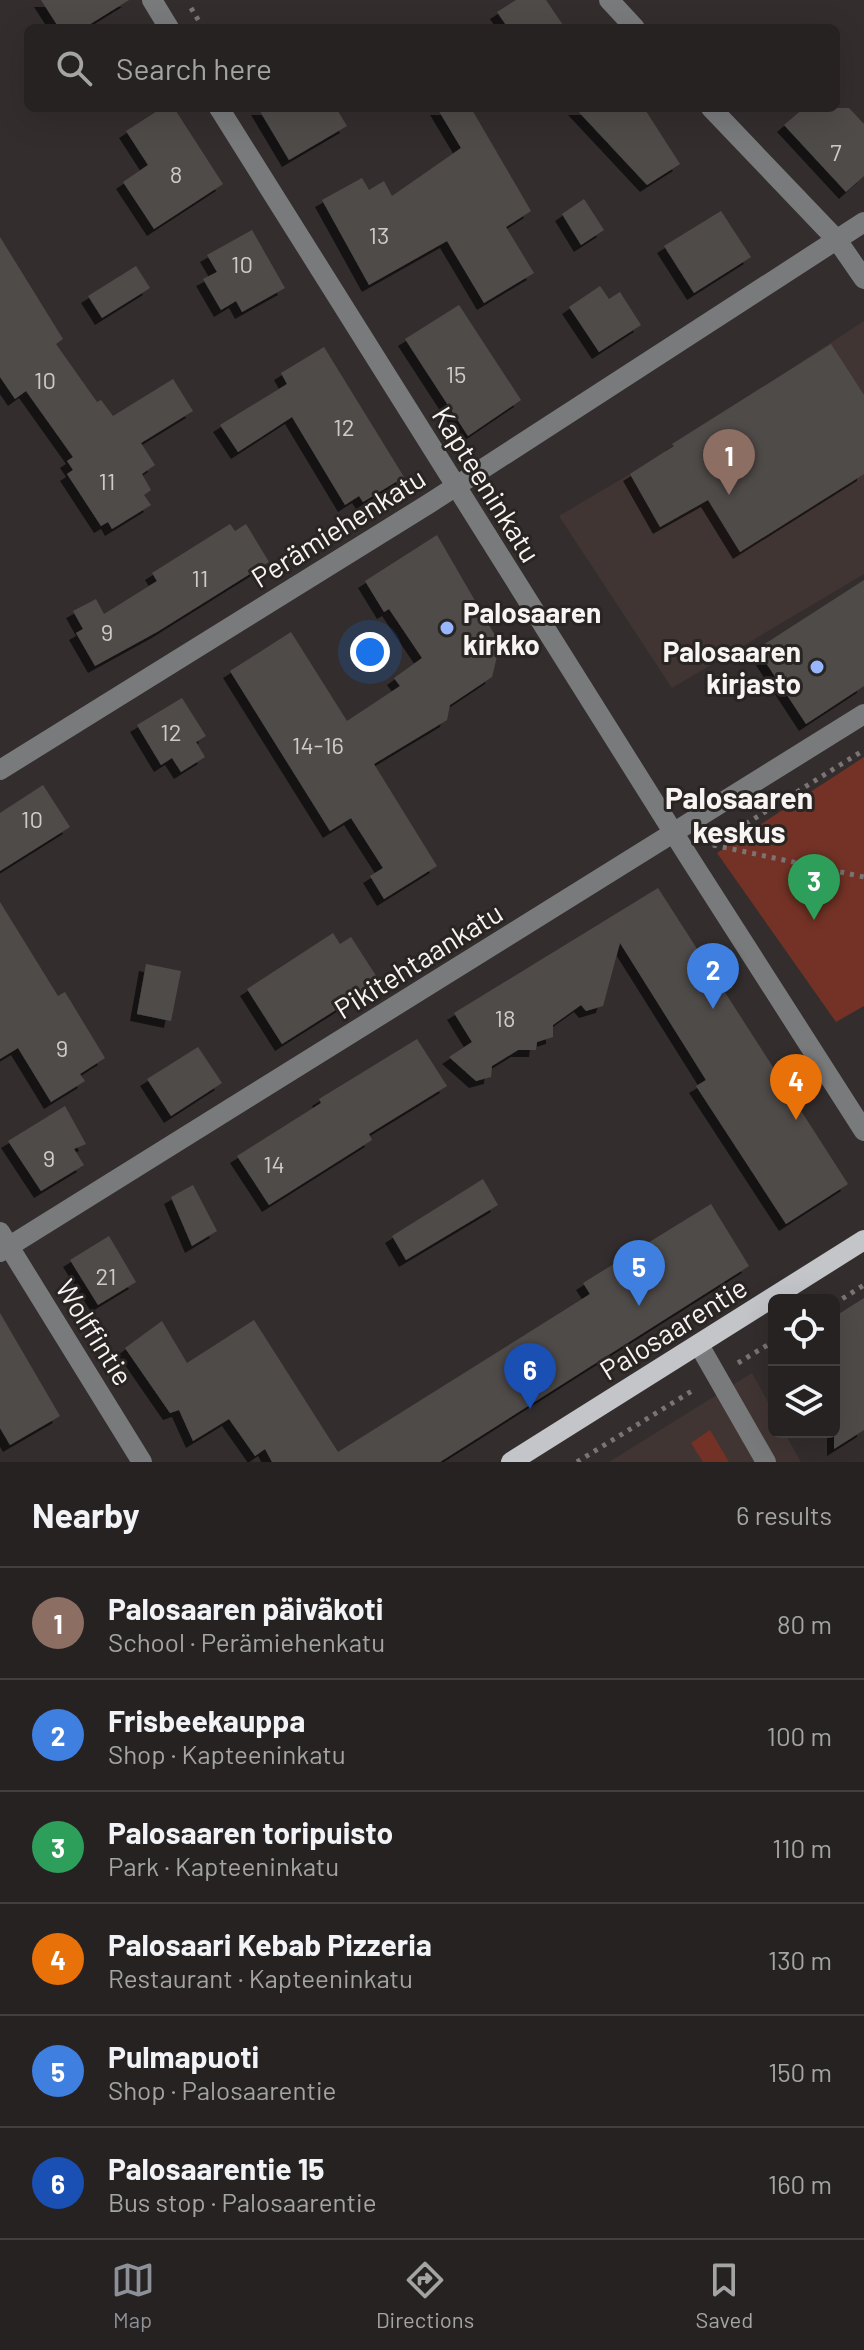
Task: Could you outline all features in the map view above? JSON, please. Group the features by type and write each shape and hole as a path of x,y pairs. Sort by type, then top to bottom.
{"main road":[{"name":"Palosaarentie","path":"511,1462 864,1240"}],"street":[{"path":"152,0 167,24"},
{"path":"609,0 631,24"},
{"name":"Kapteeninkatu","path":"222,112 864,1131"},
{"path":"715,112 837,240 864,279"},
{"name":"Perämiehenkatu","path":"0,770 456,487 864,222"},
{"name":"Pikitehtaankatu","path":"3,1244 674,834 864,714"},
{"name":"Wolffintie","path":"3,1244 142,1462"},
{"path":"699,1345 766,1462"}],"path":[{"path":"186,0 201,24"},
{"path":"864,750 712,845 864,877"},
{"path":"840,1300 864,1285"},
{"path":"577,1462 768,1345"}],"shaded area":[{"path":"864,321 864,574 672,688 559,516 630,474"},
{"path":"864,757 864,1006 836,1022 717,853"},
{"path":"752,1373 768,1402 768,1438 787,1438 801,1462 609,1462"},
{"path":"710,1430 729,1462 703,1462 691,1443"}],"building":[{"path":"41,0 129,0 90,24 56,24"},
{"path":"516,0 546,0 562,24 505,24 497,12"},
{"path":"840,108 849,108 864,124 864,176 846,192 784,125 799,112 840,112"},
{"path":"156,112 177,112 223,184 154,229 123,182 148,165 126,131"},
{"path":"260,112 338,112 347,126 289,160"},
{"path":"439,112 473,112 531,211 506,227 534,273 484,303 447,241 369,285 322,200 362,178 369,190 384,181 392,196 461,148"},
{"path":"579,112 647,112 680,164 647,185"},
{"path":"584,199 604,230 581,245 562,214"},
{"path":"721,211 751,257 694,293 664,246"},
{"path":"252,230 285,288 242,312 236,301 221,310 203,279 217,272 207,255"},
{"path":"0,237 63,339 56,344 97,402 101,400 113,416 173,379 193,411 141,443 155,465 142,474 151,490 144,495 151,505 112,529 108,522 101,526 67,474 73,470 67,461 73,457 26,391 15,399 0,377"},
{"path":"136,266 150,288 102,318 88,296"},
{"path":"600,286 609,299 620,292 641,325 599,352 569,307"},
{"path":"459,305 521,400 468,436 405,339"},
{"path":"831,344 864,395 864,474 740,552 708,500 660,527 630,474"},
{"path":"324,347 404,477 363,502 359,496 345,505 292,417 238,452 220,425 287,384 281,373"},
{"path":"230,524 235,531 246,524 269,562 157,632 95,666 76,633 83,629 73,611 96,599 104,614 157,581 152,573"},
{"path":"437,535 500,644 492,677 450,705 447,720 374,764 437,866 384,899 370,876 383,868 351,818 330,831 230,671 291,632 347,721 400,686 394,678 422,658 389,609 384,612 365,581"},
{"name":"Palosaaren kirjasto","path":"864,580 864,686 806,724 757,649"},
{"path":"182,698 206,736 196,742 205,757 181,772 172,758 161,765 137,725"},
{"path":"43,785 70,827 0,871 0,813"},
{"path":"658,888 848,1184 786,1224 696,1086 706,1080 620,943 603,1006 586,1011 581,1005 553,1025 553,1037 537,1042 536,1050 518,1050 492,1066 491,1077 476,1081 449,1057 472,1042 454,1013"},
{"path":"0,902 58,996 65,992 105,1058 80,1074 85,1081 51,1102 18,1048 0,1059"},
{"path":"333,933 340,944 351,937 380,982 282,1044 247,989"},
{"path":"146,964 181,971 171,1021 137,1014"},
{"path":"417,1039 447,1086 369,1134 372,1140 269,1205 237,1156 321,1103 319,1099"},
{"path":"198,1047 222,1083 171,1116 147,1079"},
{"path":"65,1106 86,1144 74,1149 84,1165 41,1191 8,1141"},
{"path":"483,1179 498,1205 406,1260 392,1236"},
{"path":"193,1185 217,1231 192,1246 171,1197"},
{"path":"711,1204 749,1266 440,1462 272,1462 265,1449 255,1456 229,1419 193,1441 179,1410 170,1413 125,1348 162,1321 187,1363 254,1320 338,1452 590,1294 583,1283"},
{"path":"109,1236 136,1282 98,1305 70,1260"},
{"path":"864,1298 864,1430 834,1449 834,1438 840,1438 840,1313"},
{"path":"0,1313 60,1416 10,1445 0,1428"}],"place":[{"name":"Palosaaren päiväkoti","path":"729,495"},
{"name":"Palosaaren kirkko","path":"447,628"},
{"name":"Palosaaren kirjasto","path":"817,667"},
{"name":"Palosaaren toripuisto","path":"814,920"},
{"name":"Frisbeekauppa","path":"713,1009"},
{"name":"Palosaari Kebab Pizzeria","path":"796,1120"},
{"name":"Pulmapuoti","path":"639,1306"},
{"name":"Palosaarentie 15","path":"530,1409"}],"district":[{"name":"Palosaaren keskus","path":"739,814"}]}
